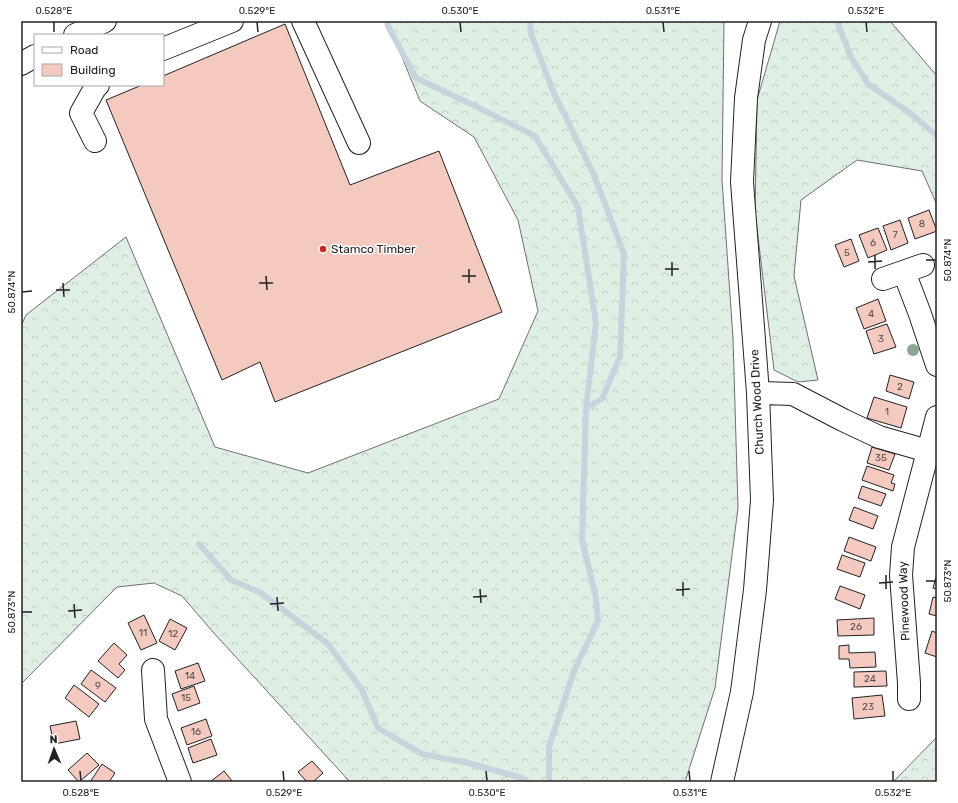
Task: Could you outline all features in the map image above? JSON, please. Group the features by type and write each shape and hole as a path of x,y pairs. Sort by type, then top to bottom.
{"street":[{"path":"77,34 105,21"},
{"path":"164,49 232,21"},
{"path":"303,21 359,143"},
{"name":"Church Wood Drive","path":"722,782 742,692 755,590 762,500 758,393 742,182 746,98 754,40 760,21"},
{"path":"21,64 34,57"},
{"path":"95,141 81,113 94,88 97,86"},
{"path":"882,279 914,268 920,314 937,365"},
{"path":"758,393 793,394 843,420 879,436 928,450"},
{"name":"Pinewood Way","path":"915,688 901,575 903,547 937,417"},
{"path":"153,670 156,719 180,782"}],"green space":[{"path":"387,21 724,21 722,180 733,338 738,508 715,688 685,782 350,782 182,596 154,583 117,587 21,684 21,326 26,315 126,237 215,447 308,473 499,399 538,311 518,220 474,137 420,101"},
{"path":"780,21 890,21 937,76 937,205 922,171 857,160 801,200 794,276 818,380 798,382 774,370 755,212 757,100"},
{"path":"937,737 937,782 893,782"}],"building":[{"name":"Stamco Timber","path":"285,24 350,185 439,151 502,312 275,402 260,362 222,380 106,100 140,86 164,86 164,76"},
{"path":"929,210 937,231 915,239 908,218"},
{"path":"900,220 908,243 891,250 883,226"},
{"path":"878,228 887,250 868,258 859,235"},
{"path":"851,239 859,261 844,267 835,245"},
{"path":"878,299 886,321 864,329 856,308"},
{"path":"887,324 896,347 874,354 866,331"},
{"path":"890,375 914,382 909,399 886,391"},
{"path":"874,397 907,407 901,428 867,418"},
{"path":"872,447 895,454 889,470 867,463"},
{"path":"867,466 894,475 891,483 895,484 893,491 862,480"},
{"path":"862,486 886,494 881,506 858,498"},
{"path":"854,507 878,516 873,529 849,520"},
{"path":"849,537 876,547 871,561 844,551"},
{"path":"842,555 865,563 860,577 837,569"},
{"path":"937,574 937,589 933,588"},
{"path":"840,586 865,595 860,609 835,599"},
{"path":"933,597 937,598 937,616 929,614"},
{"path":"144,615 157,643 141,650 128,623"},
{"path":"874,618 874,635 838,636 837,620"},
{"path":"170,619 187,628 175,650 159,641"},
{"path":"932,631 937,633 937,657 925,653"},
{"path":"114,643 127,655 119,664 125,670 118,678 98,661"},
{"path":"849,645 849,653 875,652 876,667 850,668 849,659 839,659 839,646"},
{"path":"198,663 205,681 181,689 175,671"},
{"path":"91,670 116,688 105,702 81,684"},
{"path":"886,671 887,686 854,687 854,672"},
{"path":"74,685 99,704 89,717 65,698"},
{"path":"194,686 200,703 178,711 172,694"},
{"path":"882,695 885,716 854,719 852,698"},
{"path":"206,719 212,736 187,745 181,728"},
{"path":"76,721 80,739 54,744 50,726"},
{"path":"211,739 217,755 193,763 188,748"},
{"path":"87,753 99,765 79,782 68,770"},
{"path":"312,761 323,773 313,782 307,782 298,772"},
{"path":"102,764 115,773 109,782 90,782"},
{"path":"224,771 233,782 210,782"}],"waterway":[{"path":"387,21 388,26 416,78 535,136 578,207 596,323 586,408 582,540 596,598 598,621 574,671 549,747 549,782"},
{"path":"530,21 531,34 553,91 594,175 624,254 620,357 602,399 586,408"},
{"path":"837,21 850,55 868,84 910,113 937,136"},
{"path":"199,544 231,580 261,593 328,644 362,690 378,728 422,754 468,763 522,778 526,782"}],"place":[{"name":"Stamco Timber","path":"323,249"}]}
